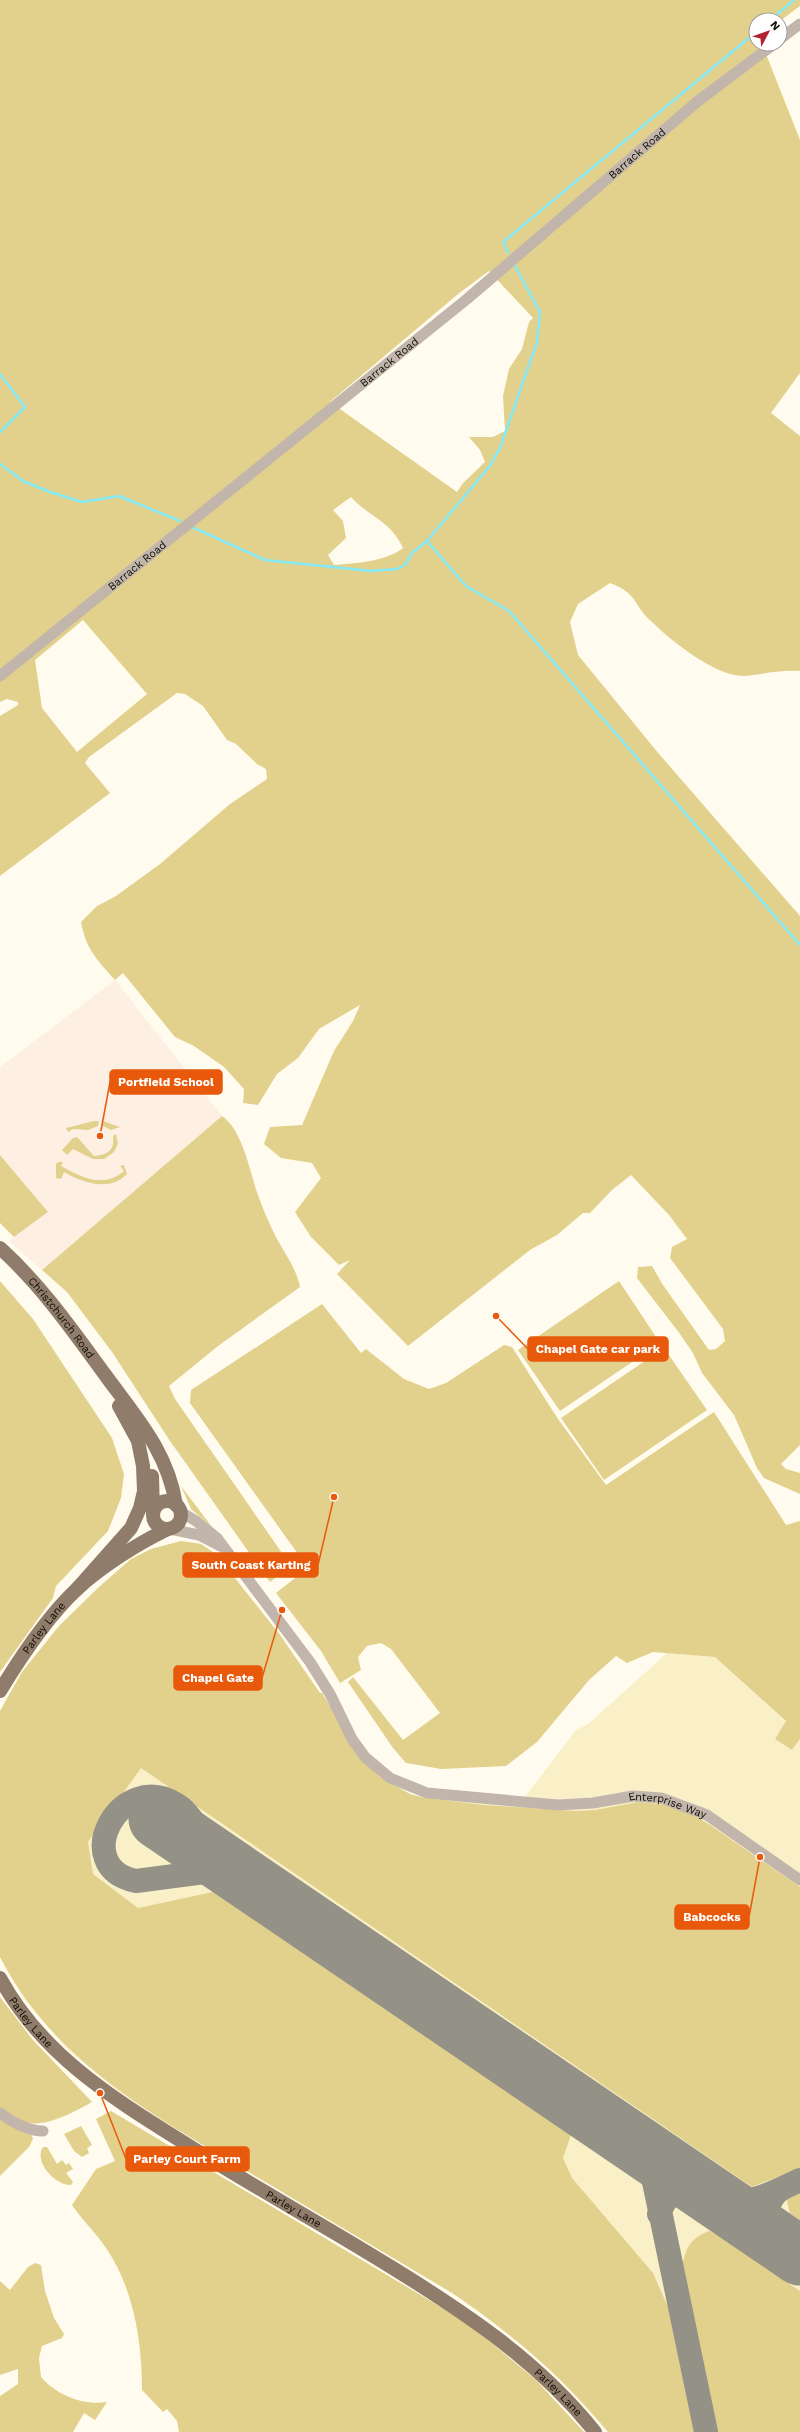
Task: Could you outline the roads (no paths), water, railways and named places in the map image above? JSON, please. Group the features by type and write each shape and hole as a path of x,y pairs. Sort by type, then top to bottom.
{"main road":[{"name":"Christchurch Road","path":"0,1248 49,1299 153,1439 172,1486 178,1508"},
{"path":"77,1589 131,1528 137,1519 144,1491 143,1466 138,1441 113,1396 106,1375"},
{"name":"Christchurch Road","path":"117,1391 146,1446 152,1473 153,1512"},
{"path":"163,1502 178,1508 180,1522 168,1530 155,1523 153,1512 163,1502"},
{"name":"Parley Lane","path":"97,1573 153,1512"},
{"name":"Parley Lane","path":"0,1691 30,1646 77,1589 97,1573 141,1543 168,1530"},
{"name":"Parley Lane","path":"0,1978 18,2008 39,2033 61,2056 112,2098 201,2154 365,2251 487,2329 532,2364 557,2389 595,2432"}],"street":[{"path":"788,33 800,24"},
{"name":"Barrack Road","path":"0,676 467,299 698,101 763,52"},
{"name":"Enterprise Way","path":"178,1508 211,1532 310,1662 330,1694 352,1739 365,1757 378,1769 403,1785 428,1793 558,1804 593,1803 633,1796 661,1798 707,1815 800,1880"},
{"path":"168,1530 199,1535 225,1550"},
{"path":"0,2113 10,2120 36,2131 43,2131"}],"waterway":[{"path":"780,12 794,0"},
{"path":"508,253 503,242 748,39"},
{"path":"427,541 489,467 500,448 537,342 540,312 515,266"},
{"path":"0,374 25,407 0,432"},
{"path":"0,464 23,481 50,492 82,502 119,496 180,521"},
{"path":"194,528 265,560 371,571 397,569 405,565 412,553 427,541 466,586 509,611 800,945"}],"place":[{"name":"Portfield School","path":"100,1136"},
{"name":"Chapel Gate car park","path":"496,1316"},
{"name":"South Coast Karting","path":"334,1497"},
{"name":"Chapel Gate","path":"282,1610"},
{"name":"Babcocks","path":"760,1857"},
{"name":"Parley Court Farm","path":"100,2093"}]}
